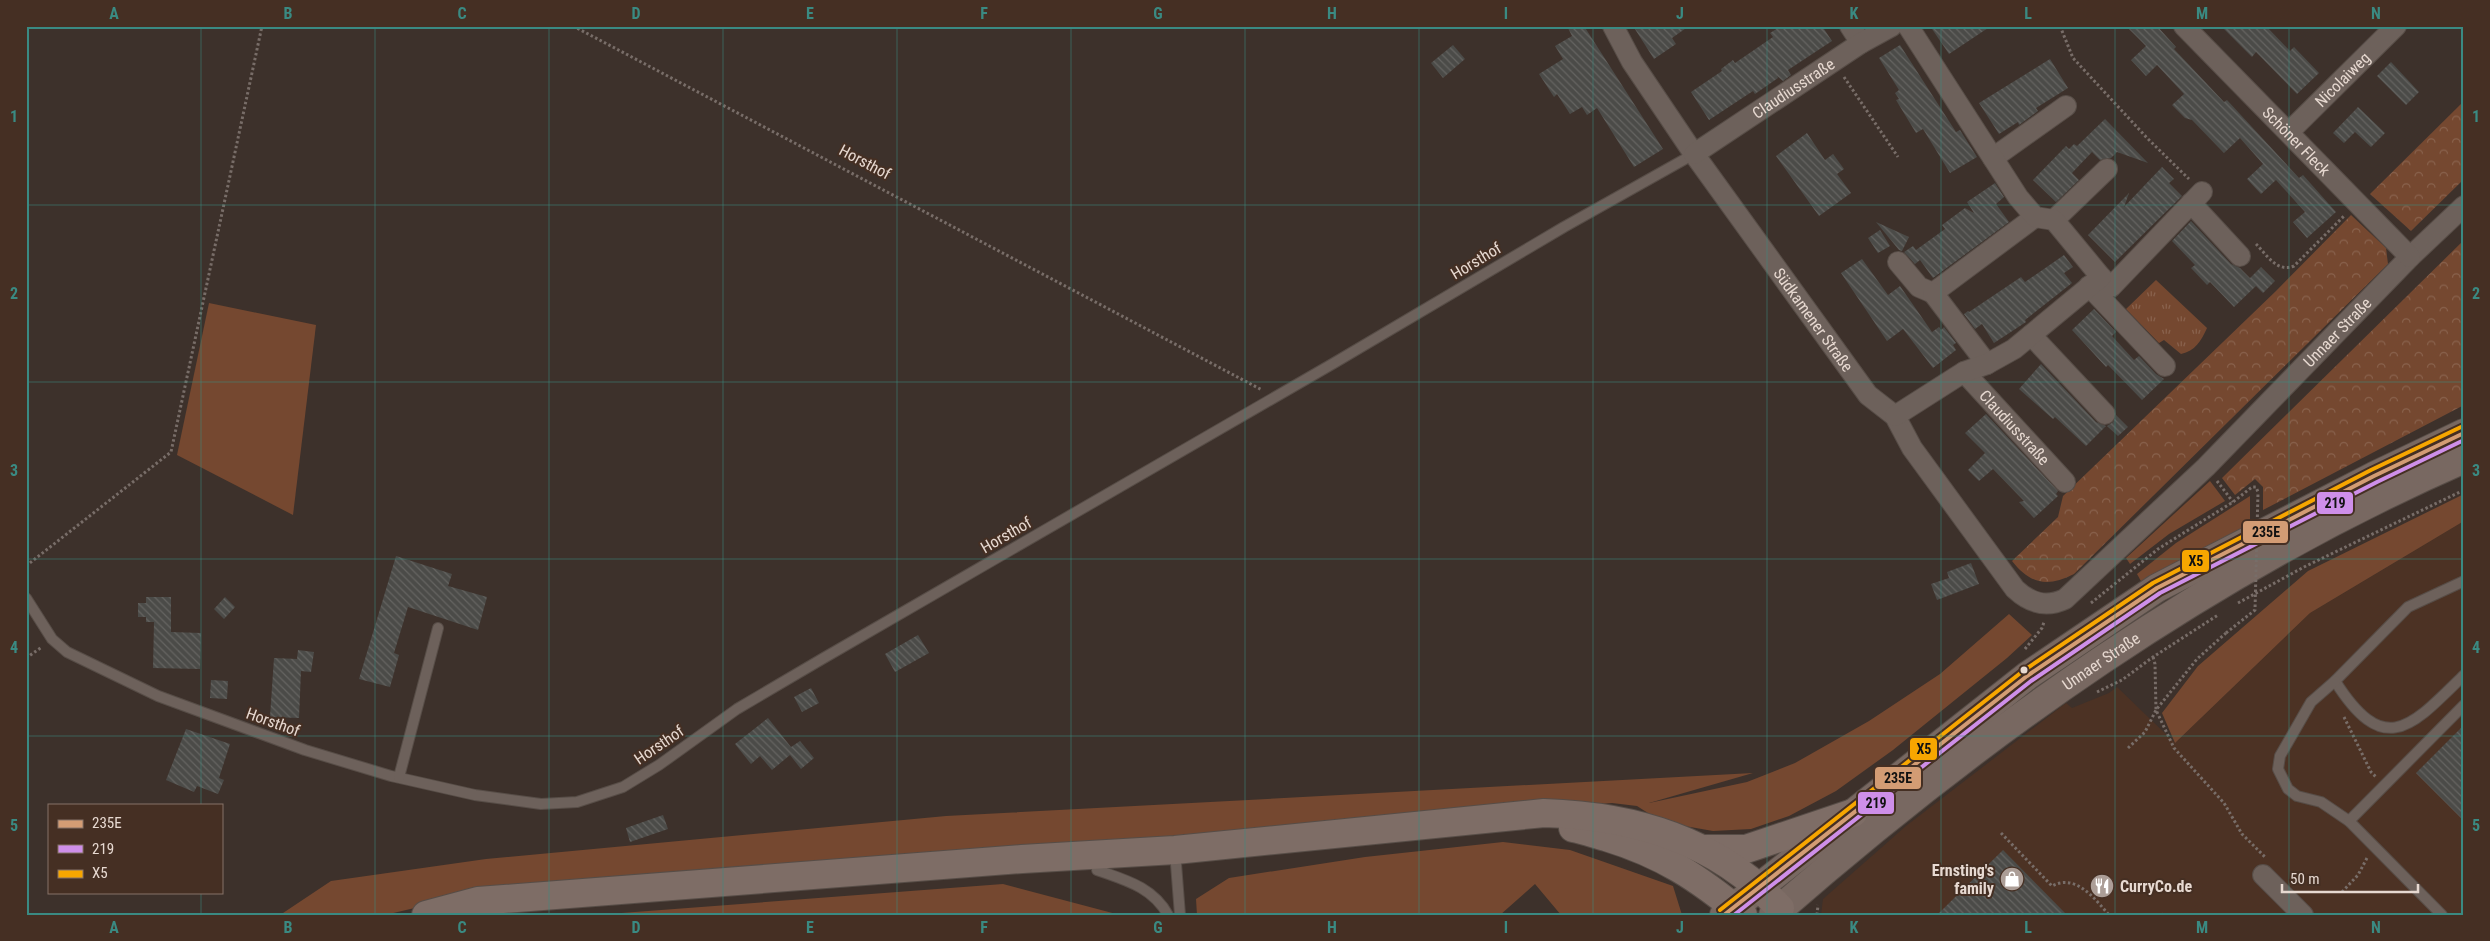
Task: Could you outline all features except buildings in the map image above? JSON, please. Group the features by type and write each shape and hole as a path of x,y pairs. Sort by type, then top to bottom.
{"highway":[{"path":"500,915 969,875 1097,870 1176,858 1544,813 1577,814 1619,820 1661,830 1702,849 1760,886 1780,913"},
{"path":"1702,849 1746,849 1853,813"},
{"path":"426,915 478,901 1022,859 1176,858 1536,827 1575,828 1630,844 1682,868 1716,891 1733,912"}],"main road":[{"name":"Unnaer Straße","path":"1733,912 1760,886 2027,676 2157,588 2374,476 2464,433"},
{"name":"Unnaer Straße","path":"1780,913 1951,769 2042,701 2127,642 2169,615 2314,532 2464,458"}],"street":[{"name":"Südkamener Straße","path":"1613,26 1632,62 1694,154 1868,395 1895,416 1912,448 2015,589 2034,602 2053,604"},
{"path":"1850,26 1861,43"},
{"name":"Claudiusstraße","path":"1694,154 1861,43 1892,26"},
{"path":"1908,26 2018,197 2045,218 2164,366"},
{"name":"Schöner Fleck","path":"2184,26 2410,257"},
{"name":"Nicolaiweg","path":"2289,132 2396,26"},
{"path":"1992,158 2066,106"},
{"path":"1933,293 2045,218 2107,169"},
{"path":"2095,282 2111,287 2197,198 2240,256"},
{"name":"Unnaer Straße","path":"2053,604 2066,599 2206,467 2410,257 2464,206"},
{"name":"Claudiusstraße","path":"1898,262 1919,286 1933,293 1986,364"},
{"name":"Claudiusstraße","path":"1895,416 1964,372 1986,364 2014,349 2095,282"},
{"path":"2031,335 2105,414"},
{"name":"Claudiusstraße","path":"1964,372 2066,482"},
{"path":"2266,868 2303,915"}],"lane":[{"name":"Horsthof","path":"26,598 52,639 67,652 158,696 306,750 399,777 475,795 542,804 577,802 623,787 659,765 737,709 1564,227 1694,154"},
{"path":"2442,915 2350,821 2321,802 2297,796 2288,789 2278,769 2280,756 2311,702 2408,607 2464,581"},
{"path":"399,777 438,628"},
{"path":"2334,681 2366,720 2382,728 2395,728 2417,720 2464,675"},
{"path":"2350,821 2464,705"},
{"path":"1176,858 1180,915"},
{"path":"1097,870 1147,890 1162,905 1168,915"}],"path":[{"path":"26,566 171,452 262,26"},
{"name":"Horsthof","path":"573,26 1232,372 1274,396"},
{"path":"1834,61 1898,157"},
{"path":"2206,467 2233,502"},
{"path":"2025,649 2042,628 2053,604 2069,614 2078,611 2090,604 2158,549 2233,502 2252,487 2256,487 2258,492 2255,610 2197,659 2156,710 2145,732 2128,748"},
{"path":"2235,605 2304,567 2464,490"},
{"path":"2226,610 2153,657 2155,664 2156,710 2174,748 2224,803 2242,834 2266,868"},
{"path":"26,658 52,639"},
{"path":"2326,689 2343,716 2371,772 2384,785"},
{"path":"2000,834 2052,886 2059,882 2071,882 2085,890 2109,915"},
{"path":"2342,892 2358,874 2367,858"}],"shaded area":[{"path":"2464,521 2464,915 1821,915 1823,899 1906,826 2066,703 2072,708 2109,693 2117,687 2175,743 2310,613"}],"green space":[{"path":"2464,101 2464,179 2411,231 2370,194"},
{"path":"2351,215 2386,248 2388,264 2074,574 2048,582 2033,579 2019,569 2012,561 2058,517 2063,496 2276,291"},
{"path":"2464,240 2464,405 2263,510 2263,487 2255,479 2235,495 2222,478"},
{"path":"2156,280 2207,328 2197,345 2186,353 2181,354 2164,340 2159,343 2126,309"},
{"path":"209,303 316,325 293,515 177,455"},
{"path":"2210,481 2225,501 2169,534 2130,564 2126,558"},
{"path":"2464,494 2464,521 2310,613 2175,743 2162,713 2198,666 2308,571"},
{"path":"2250,496 2250,524 2142,583 2137,574 2176,543"},
{"path":"2009,614 2032,635 2007,658 1893,750 1836,791 1789,816 1751,829 1713,831 1662,822 1637,806 1612,803 482,892 385,915 280,915 331,881 486,859 946,816 1753,773 1649,803 1747,782 1795,763 1869,721 1940,674"},
{"path":"1503,842 1570,850 1673,886 1682,915 1561,915 1535,884 1500,915 1197,915 1196,899 1229,878 1365,857"},
{"path":"1003,884 1120,915 595,915"}],"transit line":[{"name":"X5","path":"1720,910 2023,671 2153,583 2371,470 2461,427"},
{"name":"235E","path":"1724,915 2027,676 2157,588 2374,476 2464,433"},
{"name":"219","path":"1734,915 2031,681 2160,593 2377,482 2464,440"}],"place":[{"name":"Ernsting's family","path":"2012,879"},
{"name":"CurryCo.de","path":"2102,886"}]}
